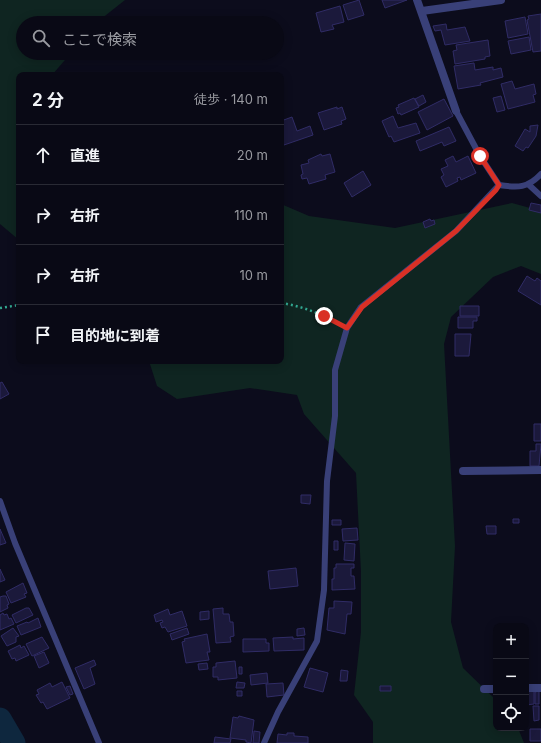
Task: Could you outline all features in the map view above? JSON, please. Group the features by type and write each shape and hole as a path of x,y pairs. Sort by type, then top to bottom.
{"street":[{"path":"418,0 456,111"},
{"path":"422,11 501,0"},
{"path":"463,471 541,470"},
{"path":"484,689 493,688"},
{"path":"529,688 541,688"}],"lane":[{"path":"456,111 480,156 499,185"},
{"path":"499,185 516,187 532,183 541,174"},
{"path":"528,184 541,196"},
{"path":"264,743 278,712 317,641 324,590 327,488 335,416 335,370 347,328 362,307 456,231 499,185"},
{"path":"0,501 15,543 99,743"}],"path":[{"path":"284,303 292,304 324,316 347,328"},
{"path":"0,308 16,305"}],"green space":[{"path":"0,0 125,0 105,16 16,16 16,60 65,60 55,72 16,72 16,237 0,224"},
{"path":"512,203 541,211 541,274 521,266 493,277 451,317 444,344 455,546 451,622 463,668 493,697 493,731 519,731 524,743 373,743 373,722 354,695 361,632 361,572 356,473 304,414 297,395 250,388 177,399 157,386 150,364 284,364 284,205 309,216 395,228"}],"building":[{"path":"359,0 364,15 348,20 343,5"},
{"path":"382,0 407,0 385,8"},
{"path":"340,6 344,22 332,25 334,29 321,32 316,13"},
{"path":"541,14 541,51 533,52 527,20 529,19 528,16"},
{"path":"525,17 528,34 508,38 505,21"},
{"path":"446,24 447,30 465,27 470,41 445,45 441,30 435,31 433,26"},
{"path":"529,37 531,50 511,54 508,41"},
{"path":"488,40 490,56 485,57 485,59 455,64 453,51 457,50 456,45"},
{"path":"474,63 475,70 493,67 493,70 501,68 503,77 480,83 481,85 458,89 454,66"},
{"path":"512,81 515,89 534,84 536,94 533,95 535,102 508,109 501,84"},
{"path":"423,95 426,102 419,106 415,99"},
{"path":"501,96 505,110 497,112 493,98"},
{"path":"414,98 419,107 401,115 400,113 398,114 396,108 399,107 398,105"},
{"path":"444,99 453,116 427,130 418,112"},
{"path":"337,107 337,109 342,107 346,119 341,121 342,124 324,130 318,113"},
{"path":"393,116 398,128 416,123 420,133 394,142 391,136 389,137 382,121"},
{"path":"292,117 297,131 310,126 313,135 284,145 284,120"},
{"path":"538,125 536,136 528,148 526,147 523,151 515,146 525,129 530,132 530,126"},
{"path":"449,127 456,141 444,146 442,142 420,151 416,141"},
{"path":"321,154 322,156 330,154 335,172 325,175 326,179 309,184 307,178 302,179 301,175 303,174 301,165 309,163 308,160"},
{"path":"453,156 456,162 468,156 476,173 461,180 460,177 457,178 458,181 446,187 441,177 444,175 441,169 448,166 445,160"},
{"path":"363,171 371,185 352,197 344,183"},
{"path":"531,203 541,205 541,213 529,210"},
{"path":"430,219 431,221 434,220 435,224 425,228 423,222"},
{"path":"527,276 535,281 537,278 541,281 541,305 518,291"},
{"path":"460,306 479,306 479,316 460,316"},
{"path":"458,317 477,317 477,321 473,321 473,328 458,328"},
{"path":"455,334 471,334 469,356 455,356"},
{"path":"2,382 9,394 0,399 0,383"},
{"path":"534,424 541,424 541,441 534,441"},
{"path":"536,444 541,444 539,466 530,466 530,451 536,451"},
{"path":"301,495 311,495 310,504 301,503"},
{"path":"513,519 519,519 519,523 513,523"},
{"path":"332,520 341,520 341,525 332,525"},
{"path":"486,526 496,526 496,534 487,534"},
{"path":"357,528 358,540 343,541 342,529"},
{"path":"0,529 6,543 0,545"},
{"path":"334,541 338,541 338,550 334,550"},
{"path":"345,543 355,544 354,561 344,560"},
{"path":"336,564 354,564 354,568 351,568 351,576 354,576 355,589 332,590 332,579 334,579 334,568 336,568"},
{"path":"296,568 298,586 270,589 268,571"},
{"path":"0,569 5,580 0,582"},
{"path":"23,583 27,593 24,594 26,597 11,603 6,592"},
{"path":"6,596 9,604 7,605 8,608 0,612 0,597"},
{"path":"334,601 352,602 351,614 347,614 345,634 327,630 329,608 334,608"},
{"path":"29,608 33,615 16,623 12,615"},
{"path":"223,608 223,614 229,614 230,622 233,622 234,636 230,637 231,642 216,643 213,609"},
{"path":"168,609 170,615 182,611 187,626 168,632 165,627 162,628 160,623 163,622 162,620 156,622 154,615"},
{"path":"209,611 209,619 200,620 200,612"},
{"path":"3,613 4,615 7,614 9,619 11,618 14,624 0,630 0,615"},
{"path":"38,618 41,627 21,635 17,626"},
{"path":"13,628 19,636 16,637 16,642 7,646 1,636"},
{"path":"187,628 189,634 172,640 170,634"},
{"path":"304,628 305,635 297,636 297,629"},
{"path":"207,634 210,652 207,652 209,660 186,663 182,642 185,641 184,639"},
{"path":"42,637 49,648 32,656 26,644"},
{"path":"293,637 293,639 304,638 304,650 274,651 273,638"},
{"path":"243,639 266,639 266,643 269,643 269,651 243,652"},
{"path":"20,645 21,648 24,646 29,655 16,661 15,658 12,659 8,651"},
{"path":"44,652 49,663 39,668 34,656"},
{"path":"94,660 96,665 90,668 95,684 84,689 75,668"},
{"path":"235,661 237,678 218,680 218,677 213,677 213,667 216,667 216,663"},
{"path":"207,663 208,669 199,670 198,664"},
{"path":"239,667 242,667 242,674 239,674"},
{"path":"310,668 328,673 323,692 304,687"},
{"path":"341,670 348,671 347,681 340,681"},
{"path":"267,673 268,683 251,685 250,675"},
{"path":"62,682 70,698 47,709 36,695 39,694 37,690 50,683 52,687"},
{"path":"237,682 245,683 244,688 236,688"},
{"path":"283,683 284,695 267,697 266,684"},
{"path":"70,686 73,694 70,695 66,687"},
{"path":"380,686 391,686 391,691 380,691"},
{"path":"237,691 242,691 242,696 237,696"},
{"path":"529,691 534,691 534,704 529,705"},
{"path":"539,691 539,704 535,704 535,692"},
{"path":"533,706 539,706 539,720 534,721"},
{"path":"239,716 254,720 251,743 246,742 246,740 230,738 233,717 238,718"},
{"path":"530,729 541,729 541,741 530,741"},
{"path":"254,731 260,732 259,743 253,743"},
{"path":"287,733 294,733 294,736 308,737 308,743 277,743 278,734 287,735"},
{"path":"215,737 231,739 230,743 214,743"}],"waterway":[{"path":"0,719 14,743"}],"route":[{"path":"324,316 347,328 362,307 456,231 462,223 496,190 499,185 480,156"}]}
